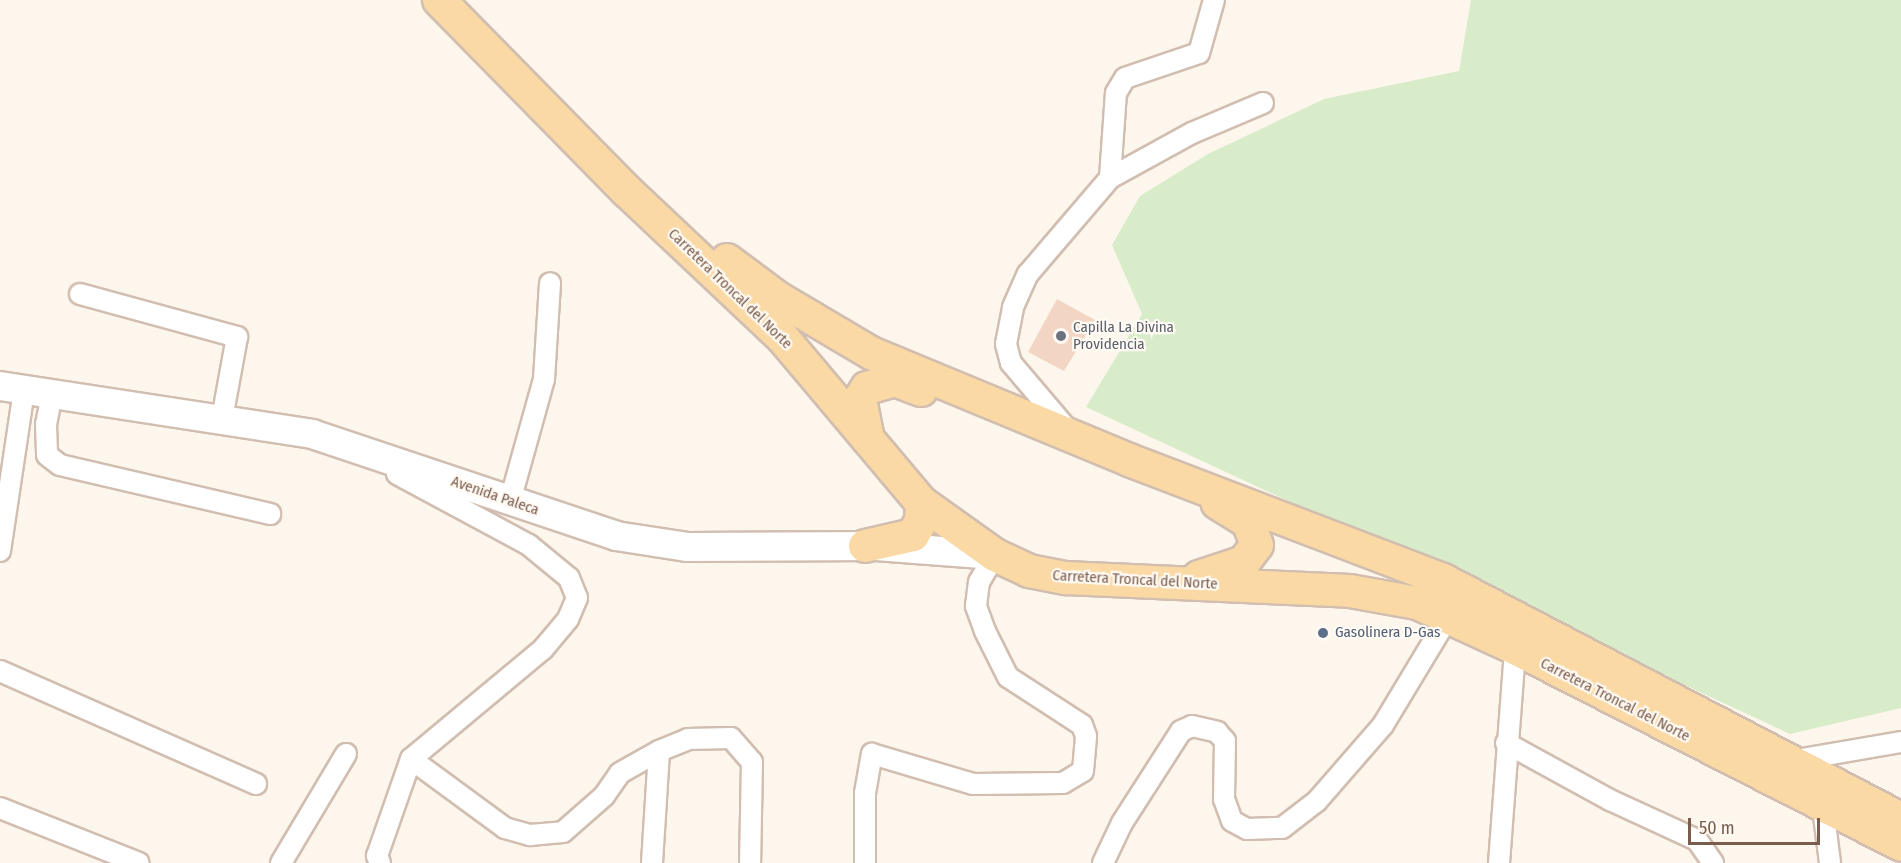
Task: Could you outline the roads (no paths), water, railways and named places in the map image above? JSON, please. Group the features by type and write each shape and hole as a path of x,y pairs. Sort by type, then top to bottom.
{"main road":[{"name":"Carretera Troncal del Norte","path":"439,0 627,191 782,337 922,503 995,555 1046,576 1360,592 1417,603 1447,619 1515,648 1823,808 1901,845"},
{"name":"Carretera Troncal del Norte","path":"466,0 651,192 749,278 871,353 1130,460 1310,525 1489,601 1788,762 1901,819"},
{"path":"868,439 860,399 874,383 895,380 1038,434 1130,460"},
{"name":"Avenida Paleca","path":"12,388 312,434 616,536 688,547 865,546 995,555"},
{"path":"1173,475 1238,514 1257,537 1255,550 1244,562 1178,584"},
{"path":"865,546 913,535 921,521 922,503"}],"street":[{"path":"1110,178 1116,93 1125,78 1199,53 1214,0"},
{"path":"1075,438 1011,363 1006,344 1013,307 1028,274 1110,178 1192,133 1263,103"},
{"path":"510,501 544,379 550,284"},
{"path":"80,294 237,337 222,419"},
{"path":"0,551 12,388"},
{"path":"52,394 46,424 47,455 60,465 270,514"},
{"path":"312,434 405,477 530,545 569,578 577,598 568,619 543,649 411,759 377,856 380,863"},
{"path":"865,863 865,793 872,754 973,784 1063,783 1083,771 1086,736 1082,725 1008,677 985,631 976,606 979,582 995,555"},
{"path":"1103,863 1122,823 1181,731 1192,726 1217,732 1225,741 1224,799 1232,821 1247,829 1282,828 1317,801 1383,725 1447,619"},
{"path":"1498,863 1515,648"},
{"path":"0,671 256,784"},
{"path":"411,759 505,828 530,835 563,832 604,796 620,773 659,751 688,740 731,738 744,748 752,762 750,863"},
{"path":"1788,762 1901,742"},
{"path":"1506,743 1610,800 1697,840 1713,863"},
{"path":"652,863 659,751"},
{"path":"281,863 346,754"},
{"path":"0,808 139,863"},
{"path":"1823,808 1830,863"}],"place":[{"name":"Capilla La Divina Providencia","path":"1061,336"},
{"name":"Gasolinera D-Gas","path":"1323,633"}]}
